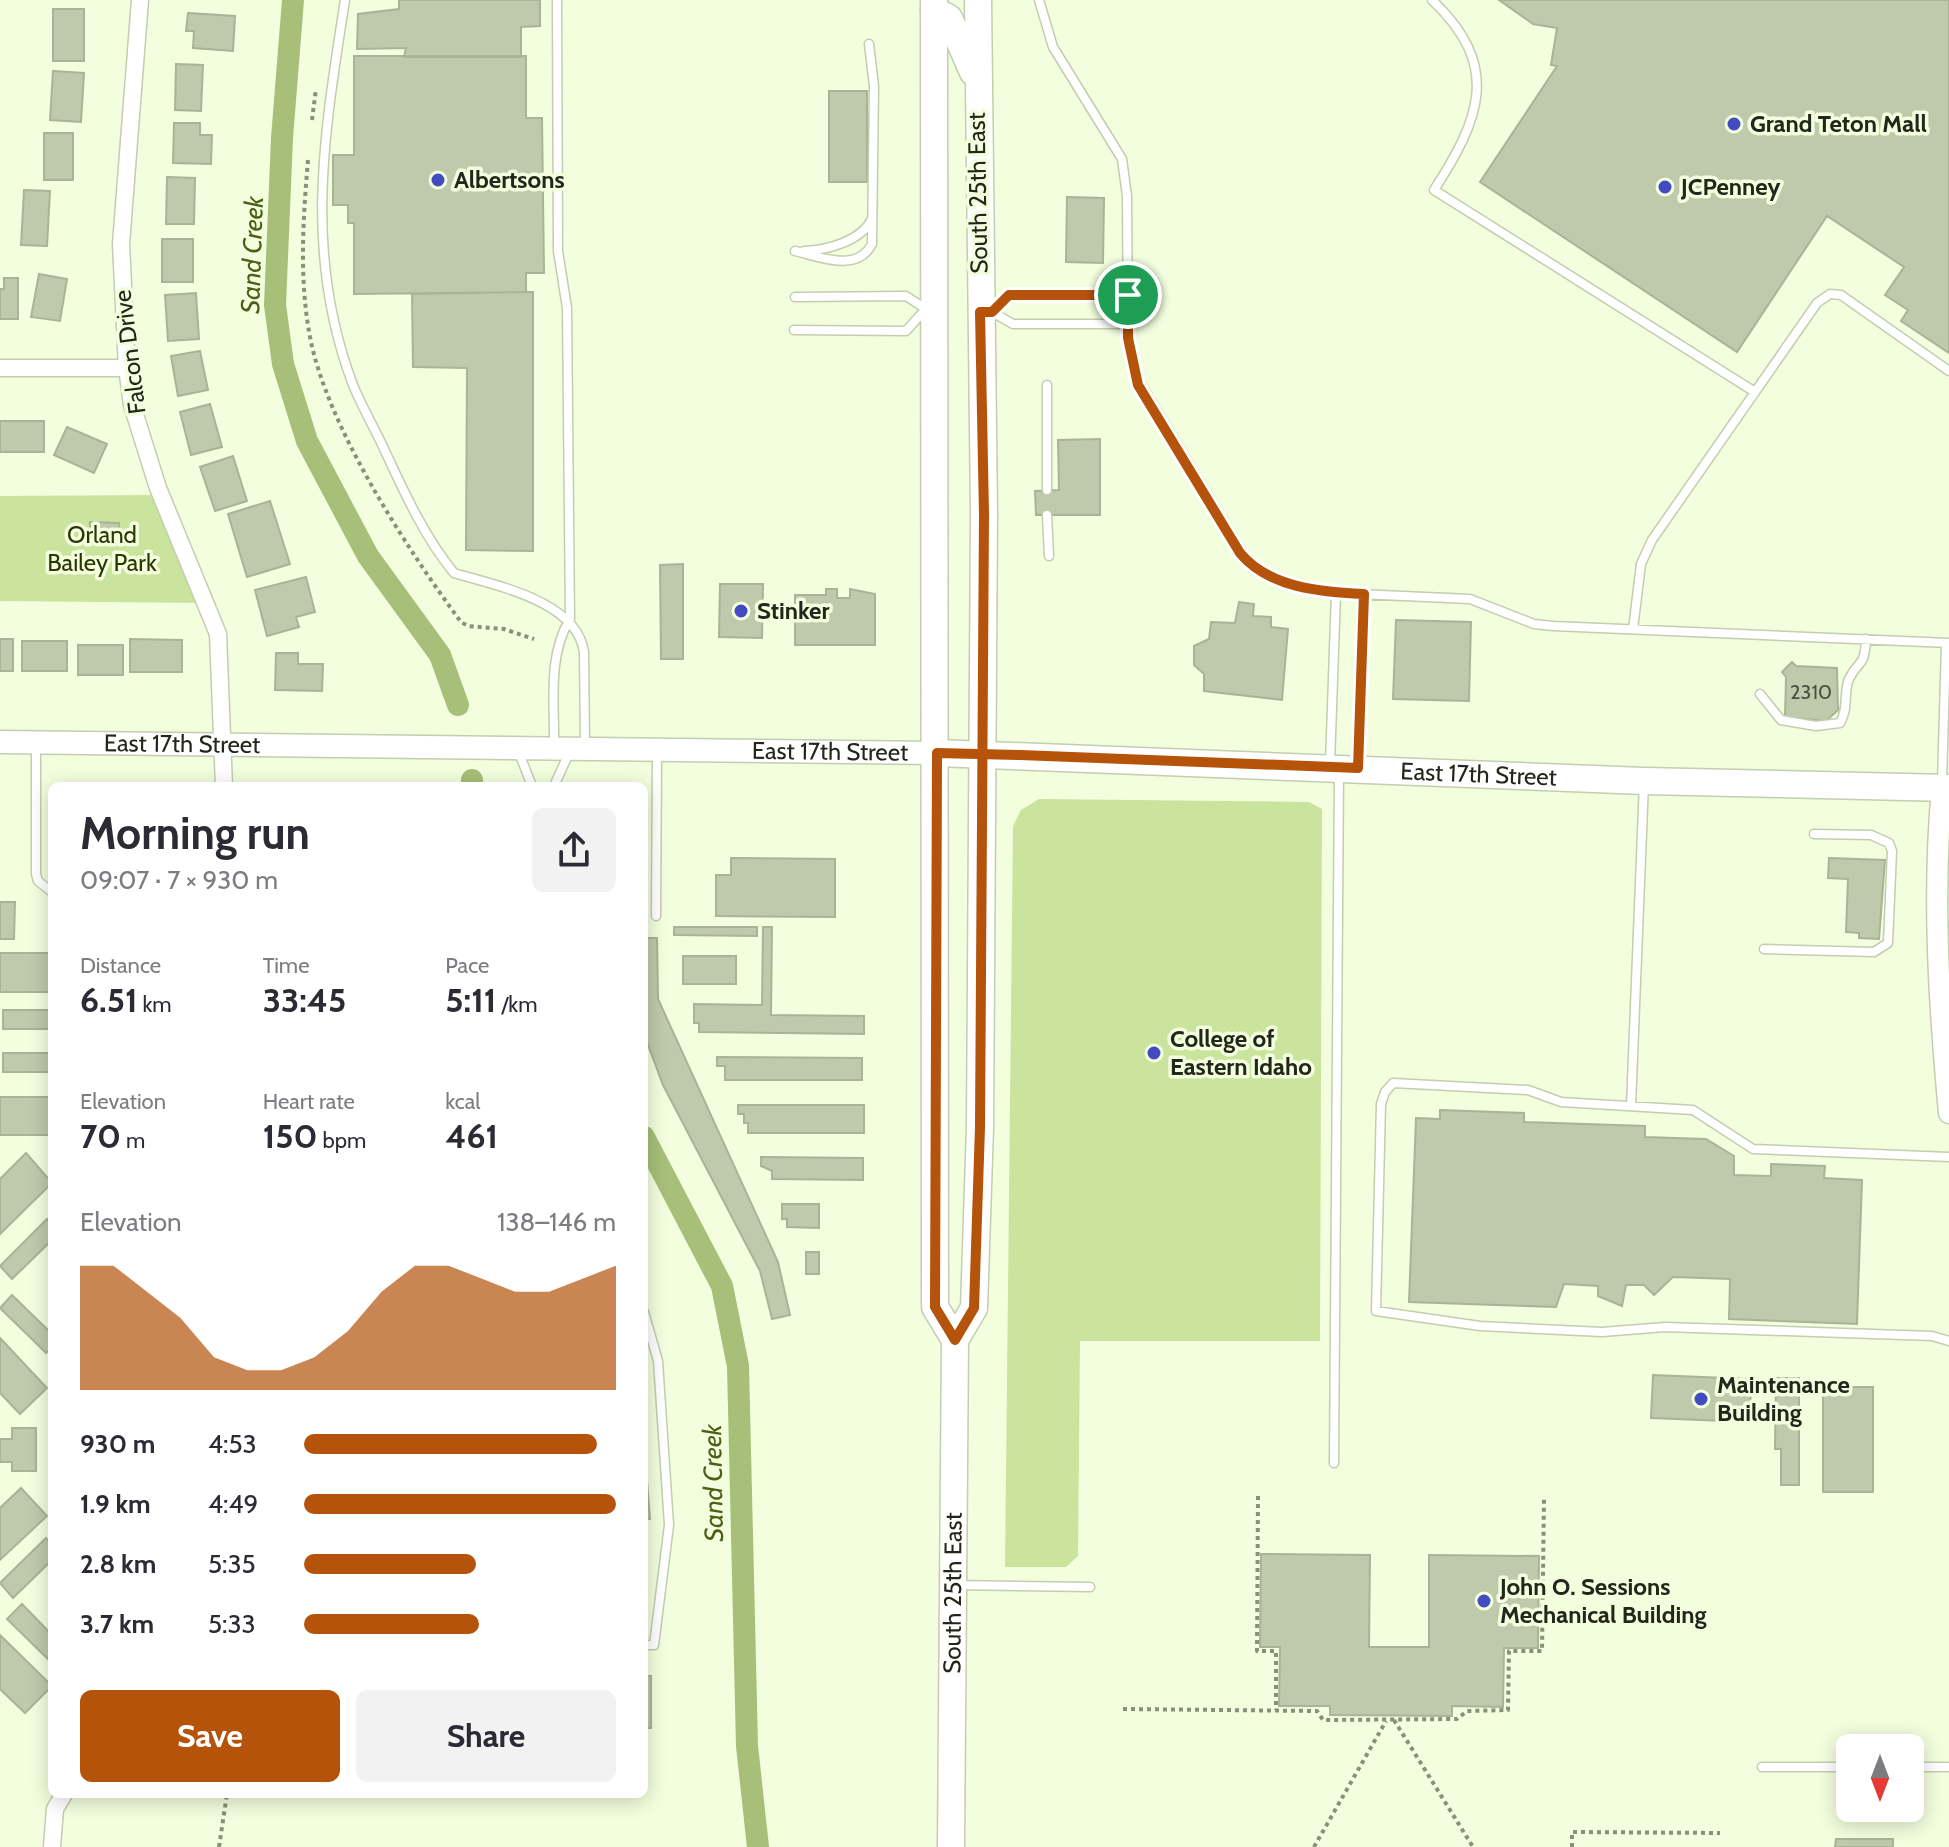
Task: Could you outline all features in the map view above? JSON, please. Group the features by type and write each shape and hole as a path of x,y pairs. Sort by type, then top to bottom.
{"main road":[{"name":"South 25th East","path":"951,1847 955,1340 974,1308 980,1127 986,312 977,83 978,0"},
{"name":"South 25th East","path":"934,5 930,311 937,753 935,1307 955,1340"},
{"path":"934,5 949,18 977,83"},
{"name":"East 17th Street","path":"0,742 982,754 1644,781 1946,788"}],"street":[{"name":"Falcon Drive","path":"140,0 121,244 127,368 132,405 158,488 218,634 224,782"},
{"path":"0,368 127,368"},
{"path":"1946,788 1937,839 1937,966 1949,1113"},
{"path":"52,1847 55,1809 62,1798"}],"lane":[{"path":"345,0 323,142 322,247 331,312 354,386 405,493 454,573 516,592 570,619 582,638 584,652 571,747 556,782"},
{"path":"557,0 558,251 567,308 570,619 559,637 555,666 571,747"},
{"path":"1039,0 1053,47 1122,159 1127,196 1128,324 1133,371 1138,385 1252,568 1277,581 1336,593 1470,599 1534,624 1948,643 1946,788"},
{"path":"1432,0 1466,41 1478,73 1476,106 1469,130 1434,190 1755,392"},
{"path":"869,44 874,86 874,195 874,239 864,257 854,261 795,251 829,247 856,236 871,219 874,195"},
{"path":"1633,629 1641,564 1652,540 1817,303 1830,294 1841,295 1949,371"},
{"path":"1128,295 1009,295 986,312 1013,324 1128,324"},
{"path":"794,330 906,331 930,311 906,296 795,297"},
{"path":"1047,385 1047,490"},
{"path":"1047,515 1049,556"},
{"path":"1334,1463 1342,767 1336,593"},
{"path":"1342,767 1364,594"},
{"path":"1760,694 1781,720 1816,726 1840,723 1847,712 1848,682 1865,662 1866,639"},
{"path":"36,743 36,874 38,881 48,889"},
{"path":"513,747 527,766 531,782"},
{"path":"656,916 657,748"},
{"path":"1631,1106 1644,781"},
{"path":"1764,949 1874,952 1888,943 1892,851 1889,843 1871,835 1814,834"},
{"path":"1949,1157 1753,1149 1693,1110 1561,1102 1528,1090 1393,1083 1385,1092 1381,1104 1376,1311 1496,1327 1602,1332 1665,1327 1932,1336 1949,1341"},
{"path":"648,1326 658,1361 669,1525 654,1645 648,1645"},
{"path":"953,1585 1090,1587"},
{"path":"1762,1767 1836,1767"},
{"path":"1924,1767 1949,1767"}],"path":[{"path":"1258,1496 1257,1651 1276,1651 1276,1710"},
{"path":"1123,1709 1317,1711 1323,1720 1457,1719 1467,1711 1508,1710 1509,1651 1542,1651 1544,1498"},
{"path":"1314,1847 1387,1719"},
{"path":"1394,1719 1473,1847"},
{"path":"219,1847 226,1798"},
{"path":"1572,1847 1572,1832 1720,1833"}],"green space":[{"name":"Orland Bailey Park","path":"161,495 205,603 0,601 0,496"},
{"path":"1039,799 1309,802 1322,809 1320,1341 1080,1341 1078,1556 1066,1567 1005,1567 1013,826 1021,810"}],"building":[{"path":"399,0 540,0 540,26 521,27 521,57 404,57 406,48 357,49 358,14 399,9"},
{"name":"Grand Teton Mall","path":"1499,0 1949,0 1949,353 1901,321 1908,310 1885,295 1904,267 1827,216 1737,352 1480,182 1557,66 1551,65 1557,28 1533,24"},
{"path":"53,9 84,9 84,61 53,61"},
{"path":"188,13 235,16 233,51 193,48 194,31 186,31"},
{"name":"Albertsons","path":"354,56 526,56 526,118 542,118 544,273 526,273 526,292 354,294 354,223 348,223 348,205 333,205 333,155 354,155"},
{"path":"176,64 203,65 201,111 175,110"},
{"path":"53,71 84,73 81,122 50,120"},
{"path":"829,91 867,91 867,182 829,182"},
{"path":"174,123 200,123 200,135 212,135 211,164 173,163"},
{"path":"44,133 73,133 73,180 44,180"},
{"path":"167,177 195,178 194,224 166,224"},
{"path":"24,190 50,191 47,246 21,245"},
{"path":"1067,197 1104,198 1103,263 1066,262"},
{"path":"162,239 193,239 193,282 162,282"},
{"path":"39,274 67,279 60,321 31,317"},
{"path":"4,278 18,278 18,319 0,319 0,289 4,289"},
{"path":"533,292 533,551 466,550 467,368 413,367 412,294"},
{"path":"196,293 199,339 168,341 165,295"},
{"path":"200,351 208,390 178,396 171,356"},
{"path":"210,404 222,447 191,455 180,412"},
{"path":"0,421 44,421 44,452 0,452"},
{"path":"67,427 107,444 94,473 54,455"},
{"path":"1100,439 1100,515 1036,515 1035,491 1059,490 1058,440"},
{"path":"233,456 247,501 215,511 200,467"},
{"path":"270,501 290,564 247,577 228,514"},
{"path":"90,522 119,523 119,544 90,544"},
{"path":"683,564 683,659 661,659 660,565"},
{"path":"306,577 315,612 296,617 299,627 267,636 255,590"},
{"name":"Stinker","path":"720,584 763,584 762,638 719,637"},
{"path":"826,589 837,589 837,598 850,598 850,589 875,594 875,645 795,645 795,595 826,595"},
{"path":"1239,602 1254,604 1253,616 1271,617 1271,627 1288,629 1282,700 1204,691 1204,674 1194,665 1194,646 1209,639 1211,622 1235,623"},
{"path":"1396,620 1471,622 1469,701 1393,699"},
{"path":"0,639 13,639 13,671 0,671"},
{"path":"130,639 182,640 182,672 130,672"},
{"path":"22,641 67,641 67,671 22,671"},
{"path":"78,645 123,645 123,675 78,675"},
{"path":"276,653 298,653 298,664 323,664 322,691 275,690"},
{"path":"1792,662 1796,666 1837,668 1838,710 1826,721 1785,717 1786,677 1782,672"},
{"path":"731,858 835,859 835,917 716,916 716,875 731,875"},
{"path":"1829,858 1885,860 1879,939 1859,938 1859,933 1846,932 1848,879 1828,878"},
{"path":"0,902 15,902 14,939 0,939"},
{"path":"674,927 757,927 757,936 674,935"},
{"path":"763,927 772,927 771,1015 864,1016 864,1034 699,1032 699,1023 694,1023 694,1004 762,1005"},
{"path":"648,938 657,938 658,999 778,1262 790,1315 772,1319 760,1271 663,1085 648,1045"},
{"path":"0,953 48,953 48,992 0,992"},
{"path":"683,956 736,956 736,984 683,984"},
{"path":"3,1010 48,1010 48,1029 3,1029"},
{"path":"3,1053 48,1053 48,1072 3,1072"},
{"path":"717,1057 862,1058 862,1080 725,1080 725,1066 717,1066"},
{"path":"0,1097 48,1097 48,1135 0,1135"},
{"path":"738,1105 864,1105 864,1133 748,1133 748,1123 744,1123 744,1114 738,1114"},
{"path":"1440,1110 1524,1113 1524,1122 1645,1126 1645,1137 1706,1139 1734,1156 1734,1175 1771,1176 1771,1164 1825,1166 1824,1178 1862,1180 1857,1324 1729,1319 1730,1279 1673,1277 1654,1295 1644,1285 1626,1285 1622,1306 1598,1296 1598,1286 1564,1284 1556,1307 1409,1302 1416,1118 1440,1119"},
{"path":"26,1153 48,1178 48,1187 0,1234 0,1179"},
{"path":"761,1157 863,1158 863,1180 772,1179 772,1171 761,1166"},
{"path":"782,1204 819,1204 819,1228 787,1227 787,1219 782,1219"},
{"path":"48,1220 48,1244 12,1279 0,1266"},
{"path":"806,1252 819,1252 819,1274 806,1274"},
{"path":"12,1295 48,1330 48,1351 46,1353 0,1308"},
{"path":"0,1338 47,1388 20,1414 0,1393"},
{"name":"Maintenance Building","path":"1653,1375 1751,1379 1750,1422 1651,1418"},
{"path":"1776,1378 1799,1378 1799,1485 1781,1485 1781,1449 1775,1449"},
{"path":"1823,1387 1873,1387 1873,1492 1823,1492"},
{"path":"12,1428 36,1428 36,1471 12,1471 12,1462 0,1462 0,1439 12,1439"},
{"path":"21,1488 47,1516 0,1560 0,1508"},
{"path":"46,1538 48,1540 48,1564 13,1598 0,1583"},
{"name":"John O. Sessions Mechanical Building","path":"1261,1554 1370,1555 1369,1647 1429,1647 1429,1555 1539,1556 1538,1648 1504,1648 1503,1707 1452,1706 1452,1716 1330,1715 1330,1706 1279,1706 1280,1647 1260,1647"},
{"path":"22,1604 48,1631 48,1659 7,1619"},
{"path":"0,1635 48,1682 48,1690 25,1713 0,1689"},
{"path":"648,1676 651,1676 651,1728 648,1728"},
{"path":"1836,1839 1893,1839 1893,1847 1835,1847"}],"waterway":[{"name":"Sand Creek","path":"293,0 282,138 275,305 283,364 307,441 368,556 440,655 458,705"},
{"name":"Sand Creek","path":"648,1145 722,1286 738,1366 747,1746 758,1847"}],"place":[{"name":"Grand Teton Mall","path":"1734,124"},
{"name":"Albertsons","path":"438,180"},
{"name":"JCPenney","path":"1665,187"},
{"name":"Stinker","path":"741,611"},
{"name":"College of Eastern Idaho","path":"1154,1053"},
{"name":"Maintenance Building","path":"1701,1399"},
{"name":"John O. Sessions Mechanical Building","path":"1484,1601"}],"route":[{"path":"1128,295 1009,295 992,312 980,312 984,514 982,754 980,1127 974,1308 955,1340 935,1307 937,753 982,754 1020,755 1358,768 1364,594 1336,593 1277,581 1252,568 1240,553 1159,414 1138,385 1128,338 1128,295"}]}
